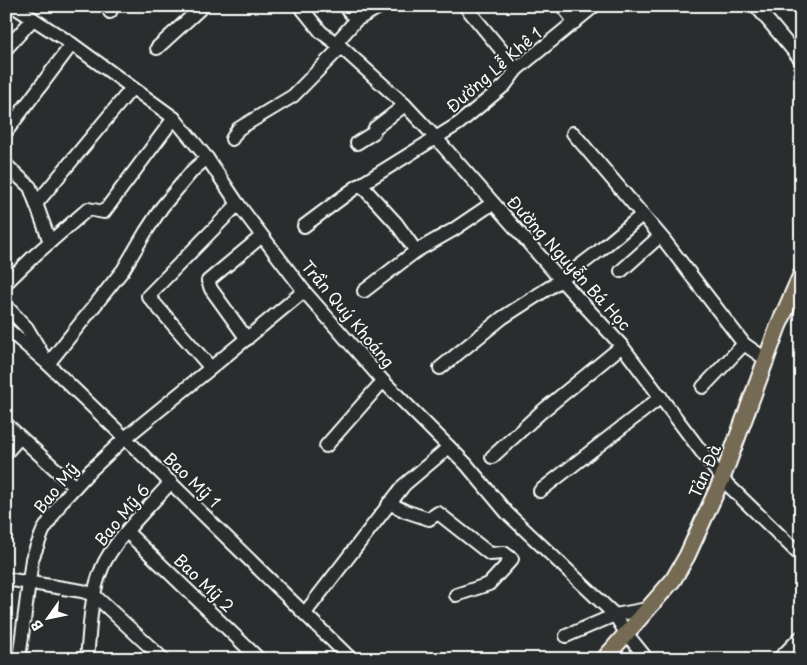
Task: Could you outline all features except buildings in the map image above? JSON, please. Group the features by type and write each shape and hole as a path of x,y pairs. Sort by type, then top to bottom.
{"main road":[{"name":"Tản Đà","path":"604,659 673,580 687,556 722,479 778,327 801,275"}],"street":[{"name":"Trần Quý Khoáng","path":"14,6 72,44 174,118 207,158 238,204 304,290 383,381 466,464 507,513 615,615 626,633 647,659"},
{"path":"157,48 203,6"},
{"name":"Đường Nguyễn Bá Học","path":"300,6 321,32 405,104 436,138 622,346 722,479 801,556"},
{"path":"345,6 356,20"},
{"path":"232,138 238,129 293,96 338,45 356,20 381,6"},
{"path":"465,6 517,69"},
{"path":"562,6 575,22"},
{"name":"Đường Lễ Khê 1","path":"304,226 361,184 458,124 505,85 517,69 594,6"},
{"path":"756,6 801,60"},
{"path":"6,49 33,19"},
{"path":"6,132 72,44"},
{"path":"36,204 132,88"},
{"path":"357,143 373,133 375,128 405,104"},
{"path":"6,283 88,209 104,212 174,118"},
{"path":"573,133 660,236 744,344 767,360"},
{"path":"6,306 27,328 48,364 124,270 162,207 193,170 207,158"},
{"path":"6,165 30,186 50,242"},
{"path":"361,184 396,223 416,251"},
{"path":"364,290 416,251 453,230 493,203"},
{"path":"211,368 148,296 238,204"},
{"path":"440,368 502,318 561,280 642,215"},
{"path":"247,339 211,290 208,282 262,236"},
{"path":"621,270 660,236"},
{"name":"Bao Mỹ","path":"19,659 32,558 43,531 62,501 125,438 304,290"},
{"name":"Bao Mỹ 1","path":"6,328 48,364 352,659"},
{"path":"703,387 744,344"},
{"path":"492,457 540,413 622,346"},
{"path":"326,446 383,381"},
{"path":"540,491 661,397"},
{"path":"6,424 75,487"},
{"path":"6,453 20,437"},
{"path":"306,613 404,485 450,447"},
{"name":"Bao Mỹ 6","path":"87,659 94,596 106,559 171,482"},
{"path":"389,503 428,519 438,513 490,554 504,552 512,559 490,584 456,595"},
{"name":"Bao Mỹ 2","path":"128,532 259,659"},
{"path":"6,579 82,591 94,596 156,656"},
{"path":"566,636 615,615 647,609"},
{"path":"779,659 800,640"}]}
